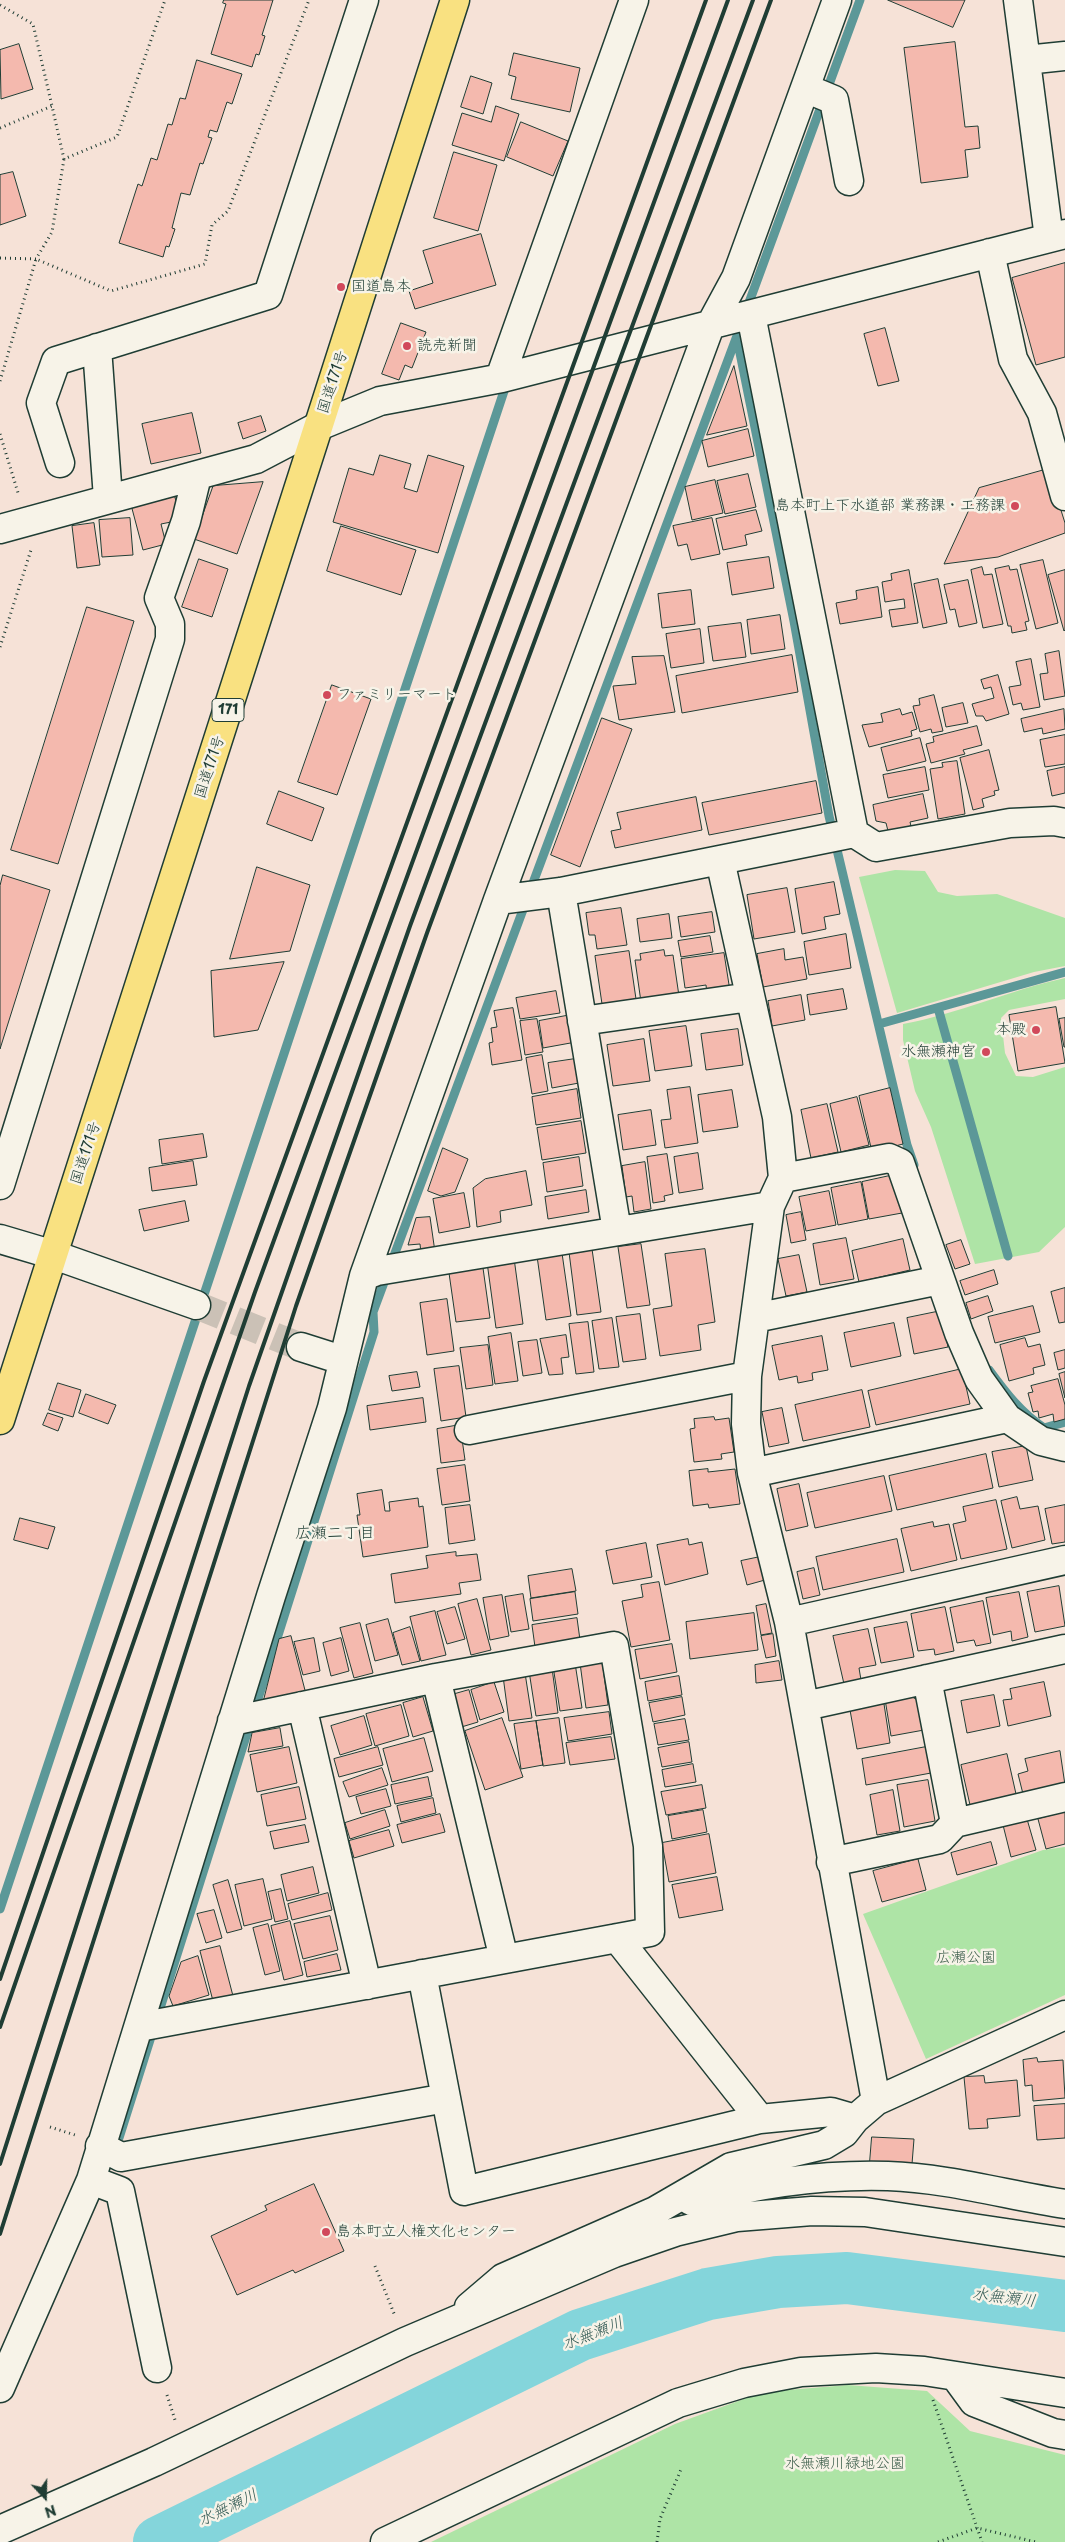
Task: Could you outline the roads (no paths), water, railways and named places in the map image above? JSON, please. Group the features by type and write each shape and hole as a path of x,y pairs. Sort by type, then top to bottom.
{"highway":[{"name":"国道171号","path":"0,1420 455,0"}],"street":[{"path":"60,463 41,403 56,361 268,295 364,0"},
{"path":"508,377 634,0"},
{"path":"0,2388 91,2180 100,2146 150,2025 246,1718 332,1408 342,1360 381,1271 529,896 710,326 736,278 817,93 837,0"},
{"path":"0,529 256,459 319,426 380,401 508,377 1057,236 1026,60 1018,0"},
{"path":"1026,60 1065,56"},
{"path":"817,93 849,181"},
{"path":"990,252 1013,359 1042,413 1065,496"},
{"path":"751,316 854,833"},
{"path":"97,348 108,498"},
{"path":"0,1185 170,639 170,624 159,598 186,520 197,476"},
{"path":"529,896 854,833 876,847 1010,823 1054,820 1065,823"},
{"path":"720,860 777,1117 784,1178 770,1206 747,1376 746,1424 752,1473 789,1622 831,1862 876,2101"},
{"path":"529,896 582,1020 617,1231"},
{"path":"582,1020 750,997"},
{"path":"784,1178 889,1158 900,1163 959,1333 979,1378 1007,1418 1041,1441 1065,1447"},
{"path":"381,1271 770,1206"},
{"path":"0,1240 54,1255 196,1304"},
{"path":"755,1318 940,1280"},
{"path":"301,1346 342,1360"},
{"path":"469,1430 747,1376"},
{"path":"752,1473 1007,1418"},
{"path":"789,1622 1065,1560"},
{"path":"150,2025 650,1932 648,1846 614,1646 436,1678 246,1718"},
{"path":"805,1706 1065,1649"},
{"path":"436,1678 504,1959"},
{"path":"927,1679 955,1823"},
{"path":"302,1706 366,1985"},
{"path":"831,1862 940,1839 955,1823 1065,1797"},
{"path":"617,1938 760,2119"},
{"path":"422,1974 464,2191 760,2119 832,2112 855,2119"},
{"path":"449,2325 503,2278 656,2211 730,2168 824,2145 844,2133 855,2119 876,2101 1065,2015"},
{"path":"100,2146 121,2157 446,2098"},
{"path":"656,2211 744,2187 829,2177 889,2176 960,2185 1065,2204"},
{"path":"91,2180 120,2191 157,2368"},
{"path":"0,2530 185,2447 405,2342 449,2325 614,2253 675,2232 737,2217 812,2211 865,2212 1065,2242"},
{"path":"385,2542 678,2403 744,2383 801,2372 876,2368 924,2371 1065,2392"},
{"path":"955,2376 974,2402 1054,2433 1065,2435"}],"waterway":[{"path":"747,308 860,0"},
{"path":"119,2138 374,1332 373,1312 741,325"},
{"path":"737,338 794,621 829,816 907,1145 914,1165"},
{"path":"0,1909 507,382"},
{"path":"879,1024 1065,972"},
{"path":"938,1008 1008,1256"},
{"path":"989,1370 1021,1409 1044,1428 1065,1422"},
{"name":"水無瀬川","path":"159,2542 580,2335 708,2294 778,2282 847,2278 1065,2306"}],"tunnel":[{"path":"196,1305 301,1347"}],"railway":[{"path":"0,1979 204,1381 706,0"},
{"path":"0,2027 255,1292 728,0"},
{"path":"0,2164 249,1386 410,926 753,0"},
{"path":"0,2234 296,1306 427,933 771,0"}],"place":[{"name":"国道島本","path":"341,287"},
{"name":"読売新聞","path":"407,346"},
{"name":"島本町上下水道部 業務課・工務課","path":"1015,506"},
{"name":"ファミリーマート","path":"327,695"},
{"name":"本殿","path":"1036,1030"},
{"name":"水無瀬神宮","path":"986,1052"},
{"name":"島本町立人権文化センター","path":"326,2232"}],"district":[{"name":"広瀬二丁目","path":"335,1534"}],"park label":[{"name":"広瀬公園","path":"966,1958"},
{"name":"水無瀬川緑地公園","path":"845,2464"}]}
